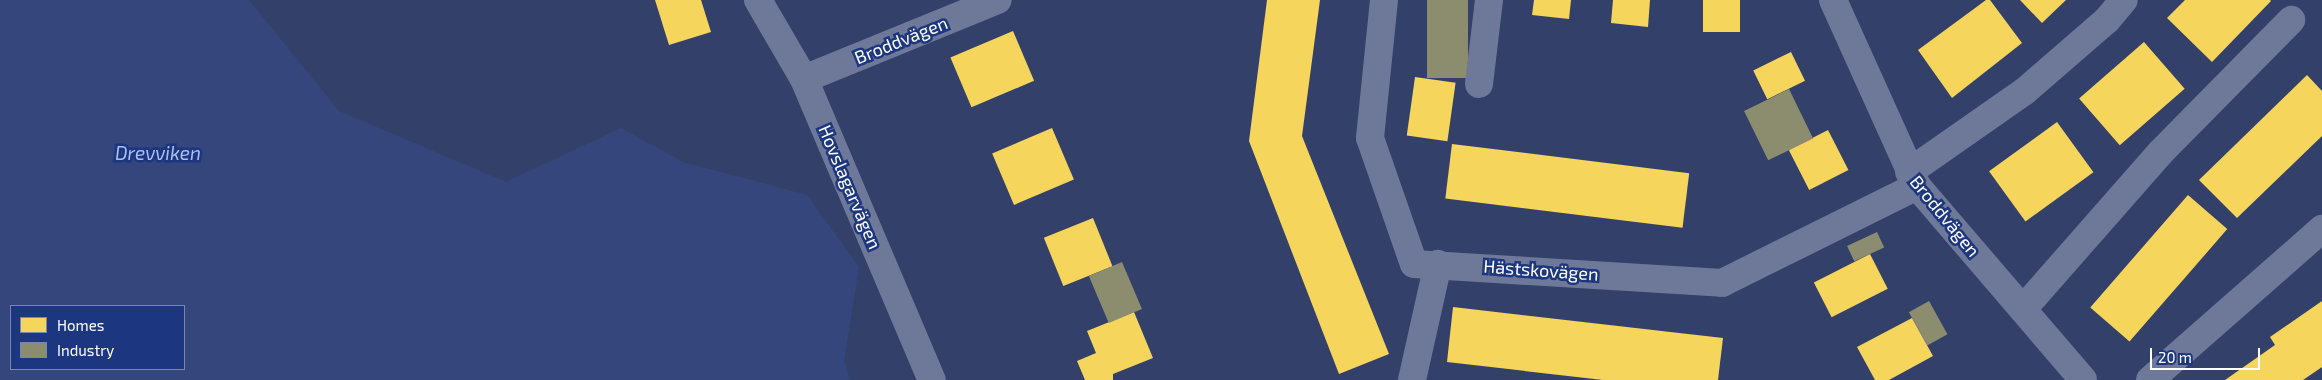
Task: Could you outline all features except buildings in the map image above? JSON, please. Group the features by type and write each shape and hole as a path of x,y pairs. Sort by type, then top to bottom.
{"street":[{"name":"Hovslagarvägen","path":"758,0 804,79 932,380"},
{"name":"Broddvägen","path":"804,79 998,0"},
{"name":"Hästskovägen","path":"1384,0 1370,138 1414,264 1722,282 1913,179 2025,91 2107,20 2124,0"},
{"path":"1479,84 1489,0"},
{"name":"Broddvägen","path":"1833,0 1913,179 2083,380"},
{"path":"2023,308 2160,152 2291,20"},
{"path":"2150,380 2322,229"},
{"path":"1412,380 1438,264"}],"water":[{"name":"Drevviken","path":"0,0 249,0 339,111 506,182 621,128 683,162 807,195 859,267 844,361 850,380 0,380"}]}
